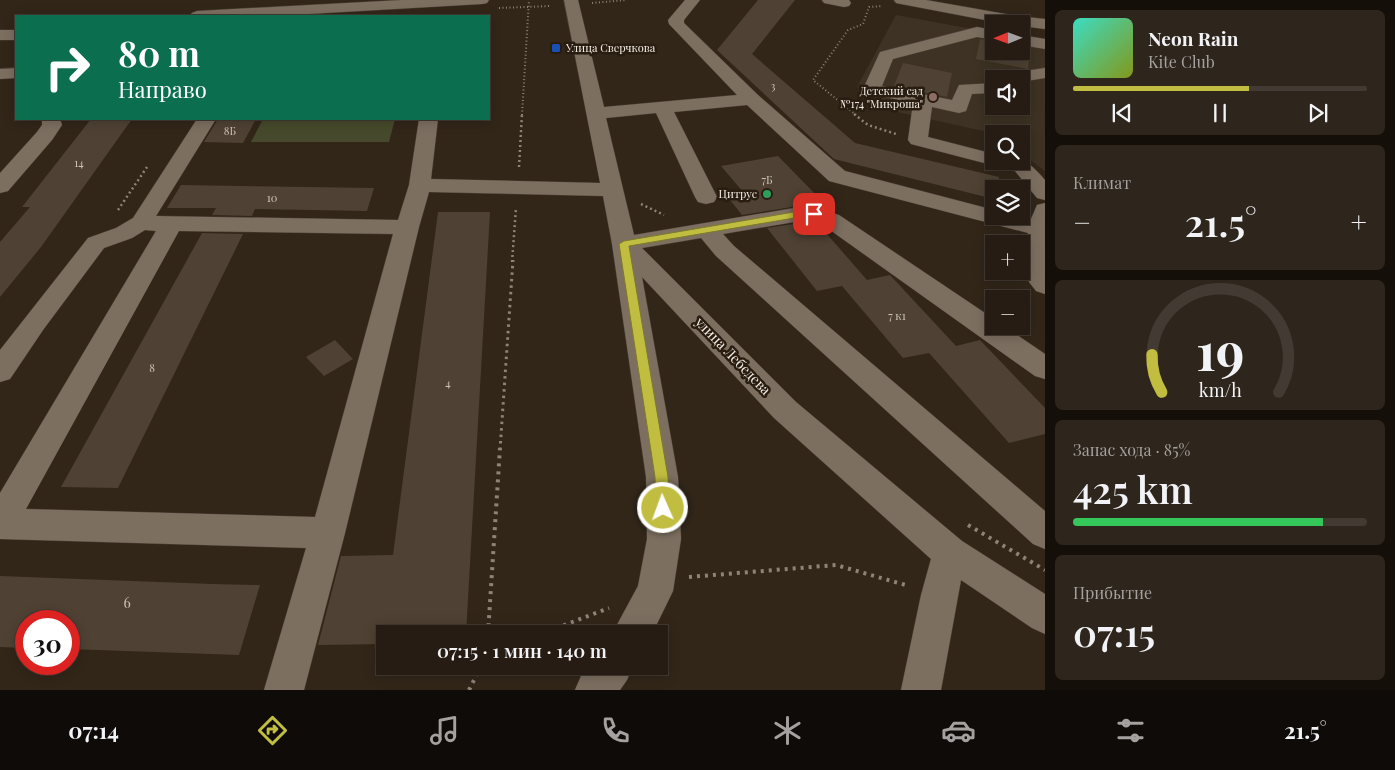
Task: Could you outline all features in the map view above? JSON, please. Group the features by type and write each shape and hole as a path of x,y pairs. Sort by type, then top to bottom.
{"street":[{"path":"244,15 348,4 482,0"},
{"path":"571,0 624,244 662,477 664,539 655,591 637,625"},
{"path":"693,0 676,20 677,24 751,99 837,176 1042,220 1042,282 1045,285"},
{"path":"828,0 844,3"},
{"path":"894,1 985,20"},
{"path":"894,1 1045,24"},
{"path":"0,24 15,23"},
{"path":"1030,27 1045,28"},
{"path":"985,33 977,32 886,56 872,88 959,107 964,89 985,88"},
{"path":"0,35 15,35"},
{"path":"1030,42 1045,44"},
{"path":"0,74 15,73"},
{"path":"1030,75 1045,73"},
{"path":"595,113 751,99"},
{"path":"923,100 918,140 985,158"},
{"path":"662,107 706,197"},
{"path":"0,186 45,136 52,125 51,120"},
{"path":"0,371 34,323 96,244 106,238 124,233 141,223 205,120"},
{"path":"284,690 328,533 407,227 420,185 428,120"},
{"path":"1024,170 1045,193"},
{"path":"420,185 612,190"},
{"path":"624,244 800,214 814,214 831,220 1045,368"},
{"path":"141,223 407,227"},
{"path":"171,224 0,524 328,533"},
{"path":"706,229 725,252 1045,533"},
{"name":"улица Лебедева","path":"624,244 785,410 955,537 1045,615"},
{"path":"921,690 939,594 955,537"},
{"path":"595,690 606,675"}],"path":[{"path":"489,625 529,0"},
{"path":"96,244 151,160"},
{"path":"955,537 1045,570"},
{"path":"655,591 687,578 836,566 939,594"},
{"path":"565,625 611,608"},
{"path":"469,690 476,675"}],"shaded area":[{"name":"Детский сад №174 \"Микроша\"","path":"896,15 985,31 985,60 1030,60 1030,40 1045,43 1045,171 1030,160 1030,125 985,125 985,131 897,112 857,87"}],"green space":[{"path":"262,120 395,120 389,142 251,142"}],"building":[{"path":"758,0 795,0 752,54 855,143 999,177 998,180 985,180 985,197 834,159 717,50"},
{"path":"980,39 985,40 985,60 1029,60 1028,69 976,59"},
{"path":"903,63 952,73 947,97 894,86"},
{"path":"90,120 131,120 41,247 0,297 0,242 30,207 22,207"},
{"path":"217,120 255,120 243,143 204,142"},
{"path":"778,156 823,202 742,215 727,196 744,193 721,166"},
{"path":"181,185 374,188 367,211 255,209 252,216 212,215 216,208 167,208"},
{"path":"438,212 490,212 467,625 376,625 376,644 318,645 341,556 393,555"},
{"path":"800,223 819,225 867,280 890,275 956,346 980,340 1045,408 1045,434 1009,443 929,353 903,358 842,286 817,291 767,228"},
{"path":"202,233 243,234 118,488 61,487"},
{"path":"335,340 353,359 324,376 306,357"},
{"path":"0,576 260,585 239,655 80,649 80,610 15,610 15,648 0,647"}],"place":[{"name":"Улица Сверчкова","path":"556,48"},
{"name":"Детский сад №174 \"Микроша\"","path":"933,97"},
{"name":"Цитрус","path":"767,194"}],"route":[{"path":"663,508 662,477 624,244 800,214 814,214"}]}
